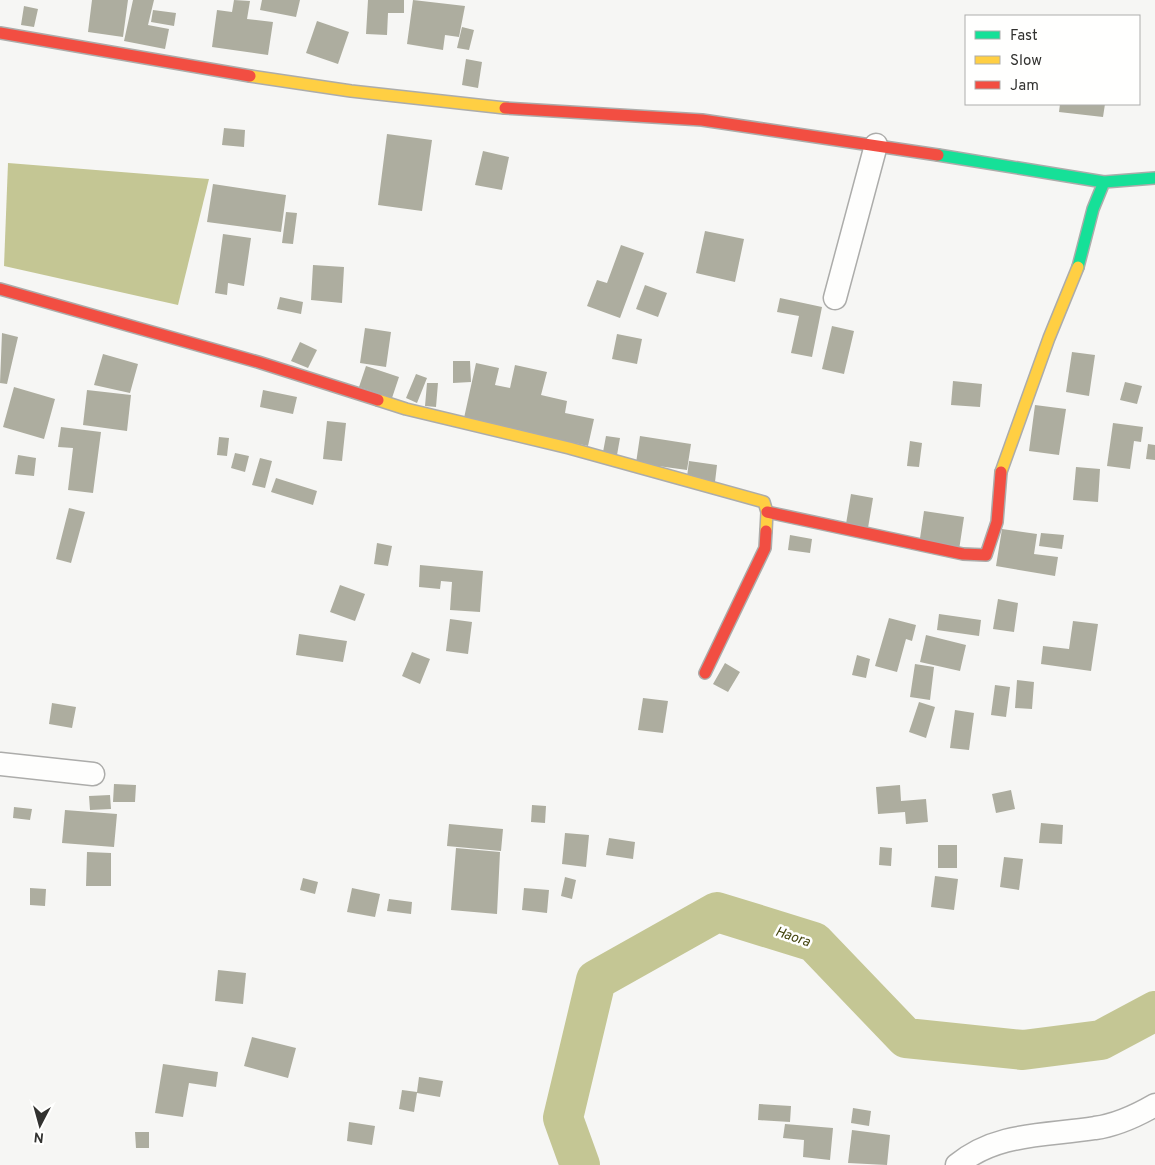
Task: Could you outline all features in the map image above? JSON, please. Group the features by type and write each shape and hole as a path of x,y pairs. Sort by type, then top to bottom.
{"street":[{"path":"0,33 177,65 351,91 531,111 702,120 876,145 1104,182 1155,178"},
{"path":"835,298 876,145"},
{"path":"767,512 963,554 986,555 997,522 1001,471 1049,338 1077,272 1093,209 1104,182"},
{"path":"0,289 258,362 406,408 569,448 764,502 767,512 764,548 705,673"},
{"path":"0,764 93,774"},
{"path":"957,1165 966,1157 998,1142 1037,1133 1096,1128 1132,1118 1155,1105"}],"shaded area":[{"path":"8,163 209,179 178,305 4,266"}],"building":[{"path":"92,0 128,0 123,37 88,32"},
{"path":"133,0 154,0 148,25 169,29 165,49 124,41"},
{"path":"234,0 250,1 247,19 273,22 268,55 212,47 217,10 232,12"},
{"path":"262,0 300,0 296,17 260,10"},
{"path":"368,0 404,0 404,13 388,13 387,35 366,34"},
{"path":"413,0 465,6 459,37 445,35 443,50 407,44"},
{"path":"24,6 38,9 34,27 21,25"},
{"path":"153,10 176,13 174,26 151,22"},
{"path":"317,21 349,32 338,64 306,53"},
{"path":"462,27 474,30 469,50 457,48"},
{"path":"466,59 482,62 478,88 462,85"},
{"path":"1060,105 1105,105 1103,117 1059,112"},
{"path":"224,128 245,130 244,147 222,145"},
{"path":"387,134 432,140 422,211 378,205"},
{"path":"483,151 509,157 502,190 475,185"},
{"path":"213,184 286,195 281,232 207,222"},
{"path":"286,212 297,213 293,244 282,243"},
{"path":"705,231 744,239 735,282 696,273"},
{"path":"223,234 251,238 244,286 228,283 227,295 215,293"},
{"path":"621,245 644,253 620,318 587,306 597,280 607,283"},
{"path":"313,265 344,267 342,303 311,300"},
{"path":"645,285 667,293 658,317 636,309"},
{"path":"280,297 303,302 301,314 277,309"},
{"path":"780,298 822,307 812,357 791,353 799,316 777,312"},
{"path":"832,326 854,331 844,374 822,369"},
{"path":"365,328 391,332 386,367 360,363"},
{"path":"2,333 18,337 7,384 0,383"},
{"path":"617,334 642,339 637,364 612,359"},
{"path":"300,342 317,350 308,368 291,361"},
{"path":"1072,352 1095,355 1089,396 1066,392"},
{"path":"103,354 138,364 130,393 94,385"},
{"path":"453,361 470,361 471,382 453,383"},
{"path":"476,363 499,368 495,385 510,388 515,365 547,372 541,395 567,401 565,413 594,419 588,446 464,418"},
{"path":"366,366 399,377 392,398 359,387"},
{"path":"416,374 427,378 417,403 406,398"},
{"path":"953,381 982,384 980,407 951,405"},
{"path":"1125,382 1142,386 1137,404 1120,400"},
{"path":"427,383 438,383 436,407 425,406"},
{"path":"14,387 55,399 44,439 3,427"},
{"path":"87,390 131,395 127,431 83,425"},
{"path":"263,390 297,397 293,414 260,407"},
{"path":"1035,405 1066,409 1059,455 1029,451"},
{"path":"327,421 346,423 342,461 323,459"},
{"path":"1113,423 1143,427 1141,442 1134,441 1130,469 1107,466"},
{"path":"61,427 101,432 93,493 68,490 73,448 58,447"},
{"path":"606,436 620,438 617,455 603,452"},
{"path":"640,436 691,444 687,470 636,463"},
{"path":"219,437 229,438 227,456 217,455"},
{"path":"910,441 922,443 919,467 907,466"},
{"path":"1148,444 1155,445 1155,460 1146,459"},
{"path":"235,453 249,456 245,472 231,468"},
{"path":"18,455 36,458 34,476 15,474"},
{"path":"260,458 272,461 265,488 252,485"},
{"path":"689,461 717,465 715,482 687,477"},
{"path":"1076,467 1100,469 1098,502 1073,500"},
{"path":"276,478 317,491 313,505 271,492"},
{"path":"851,494 873,498 868,528 846,524"},
{"path":"69,508 85,512 71,563 56,559"},
{"path":"924,511 964,517 959,550 919,545"},
{"path":"1002,529 1037,534 1034,554 1058,557 1055,576 996,566"},
{"path":"1041,533 1064,535 1062,549 1039,546"},
{"path":"790,535 812,539 810,553 788,550"},
{"path":"377,543 392,546 388,566 374,564"},
{"path":"420,565 483,571 480,612 450,610 452,582 441,581 440,589 419,587"},
{"path":"340,585 365,594 355,621 330,612"},
{"path":"998,599 1018,603 1014,632 993,629"},
{"path":"939,614 981,620 979,636 937,630"},
{"path":"889,618 916,625 912,641 906,639 897,672 875,666"},
{"path":"450,619 472,622 468,654 446,651"},
{"path":"1073,621 1098,624 1091,671 1041,664 1043,646 1069,649"},
{"path":"299,634 347,641 343,662 296,655"},
{"path":"926,635 966,645 960,671 920,662"},
{"path":"412,652 430,659 420,684 402,676"},
{"path":"857,655 870,659 866,678 852,675"},
{"path":"725,663 740,672 728,692 713,684"},
{"path":"915,664 934,667 930,700 910,697"},
{"path":"1017,680 1034,682 1032,709 1015,708"},
{"path":"995,685 1010,687 1006,717 991,715"},
{"path":"643,698 668,701 663,733 638,730"},
{"path":"919,702 935,707 926,738 909,732"},
{"path":"52,703 76,707 72,728 49,724"},
{"path":"955,710 974,713 969,750 950,748"},
{"path":"114,784 136,785 135,802 113,802"},
{"path":"900,785 901,801 926,799 928,822 906,824 905,812 878,814 876,787"},
{"path":"1011,790 1015,809 996,813 992,794"},
{"path":"110,795 111,809 90,810 89,796"},
{"path":"532,805 546,806 545,823 531,822"},
{"path":"14,807 32,809 30,820 13,818"},
{"path":"65,810 117,814 114,847 62,843"},
{"path":"1041,823 1063,825 1062,844 1039,843"},
{"path":"449,824 503,829 501,851 447,846"},
{"path":"565,833 589,835 586,867 562,864"},
{"path":"609,838 635,842 633,859 606,855"},
{"path":"938,845 957,845 957,868 938,868"},
{"path":"880,847 892,848 891,866 879,865"},
{"path":"456,848 500,852 497,914 451,910"},
{"path":"87,852 111,853 111,886 86,886"},
{"path":"1004,857 1023,859 1019,890 1000,887"},
{"path":"935,876 958,879 954,910 931,907"},
{"path":"565,877 576,880 572,899 561,896"},
{"path":"303,878 318,882 315,894 300,890"},
{"path":"30,888 46,889 45,906 30,905"},
{"path":"352,888 380,894 375,917 347,912"},
{"path":"524,888 549,890 547,913 522,910"},
{"path":"389,899 412,902 411,914 387,911"},
{"path":"218,970 246,973 243,1004 215,1001"},
{"path":"252,1037 296,1048 288,1078 244,1066"},
{"path":"163,1064 218,1072 216,1087 189,1083 183,1117 155,1113"},
{"path":"419,1077 443,1081 440,1097 417,1093 414,1112 399,1109 402,1090 417,1092"},
{"path":"759,1104 791,1106 790,1122 758,1120"},
{"path":"853,1108 871,1111 869,1126 851,1123"},
{"path":"349,1122 375,1126 372,1145 347,1141"},
{"path":"785,1124 833,1128 830,1160 803,1157 804,1140 783,1138"},
{"path":"852,1130 890,1135 887,1165 848,1163"},
{"path":"135,1132 149,1132 149,1148 136,1148"}],"waterway":[{"name":"Haora","path":"580,1165 563,1118 596,980 717,912 814,942 906,1038 1023,1050 1101,1040 1155,1011"}],"traffic: fast":[{"path":"938,155 1104,182 1155,178"},
{"path":"1078,267 1093,209 1104,182"}],"traffic: slow":[{"path":"250,76 351,91 505,108"},
{"path":"1001,472 1049,338 1078,267"},
{"path":"378,400 406,409 569,448 764,502 767,512 766,531"}],"traffic: jam":[{"path":"0,33 250,76"},
{"path":"505,108 702,120 938,155"},
{"path":"0,289 258,362 378,400"},
{"path":"767,512 963,554 986,555 997,522 1001,472"},
{"path":"705,673 765,548 766,531"}]}
